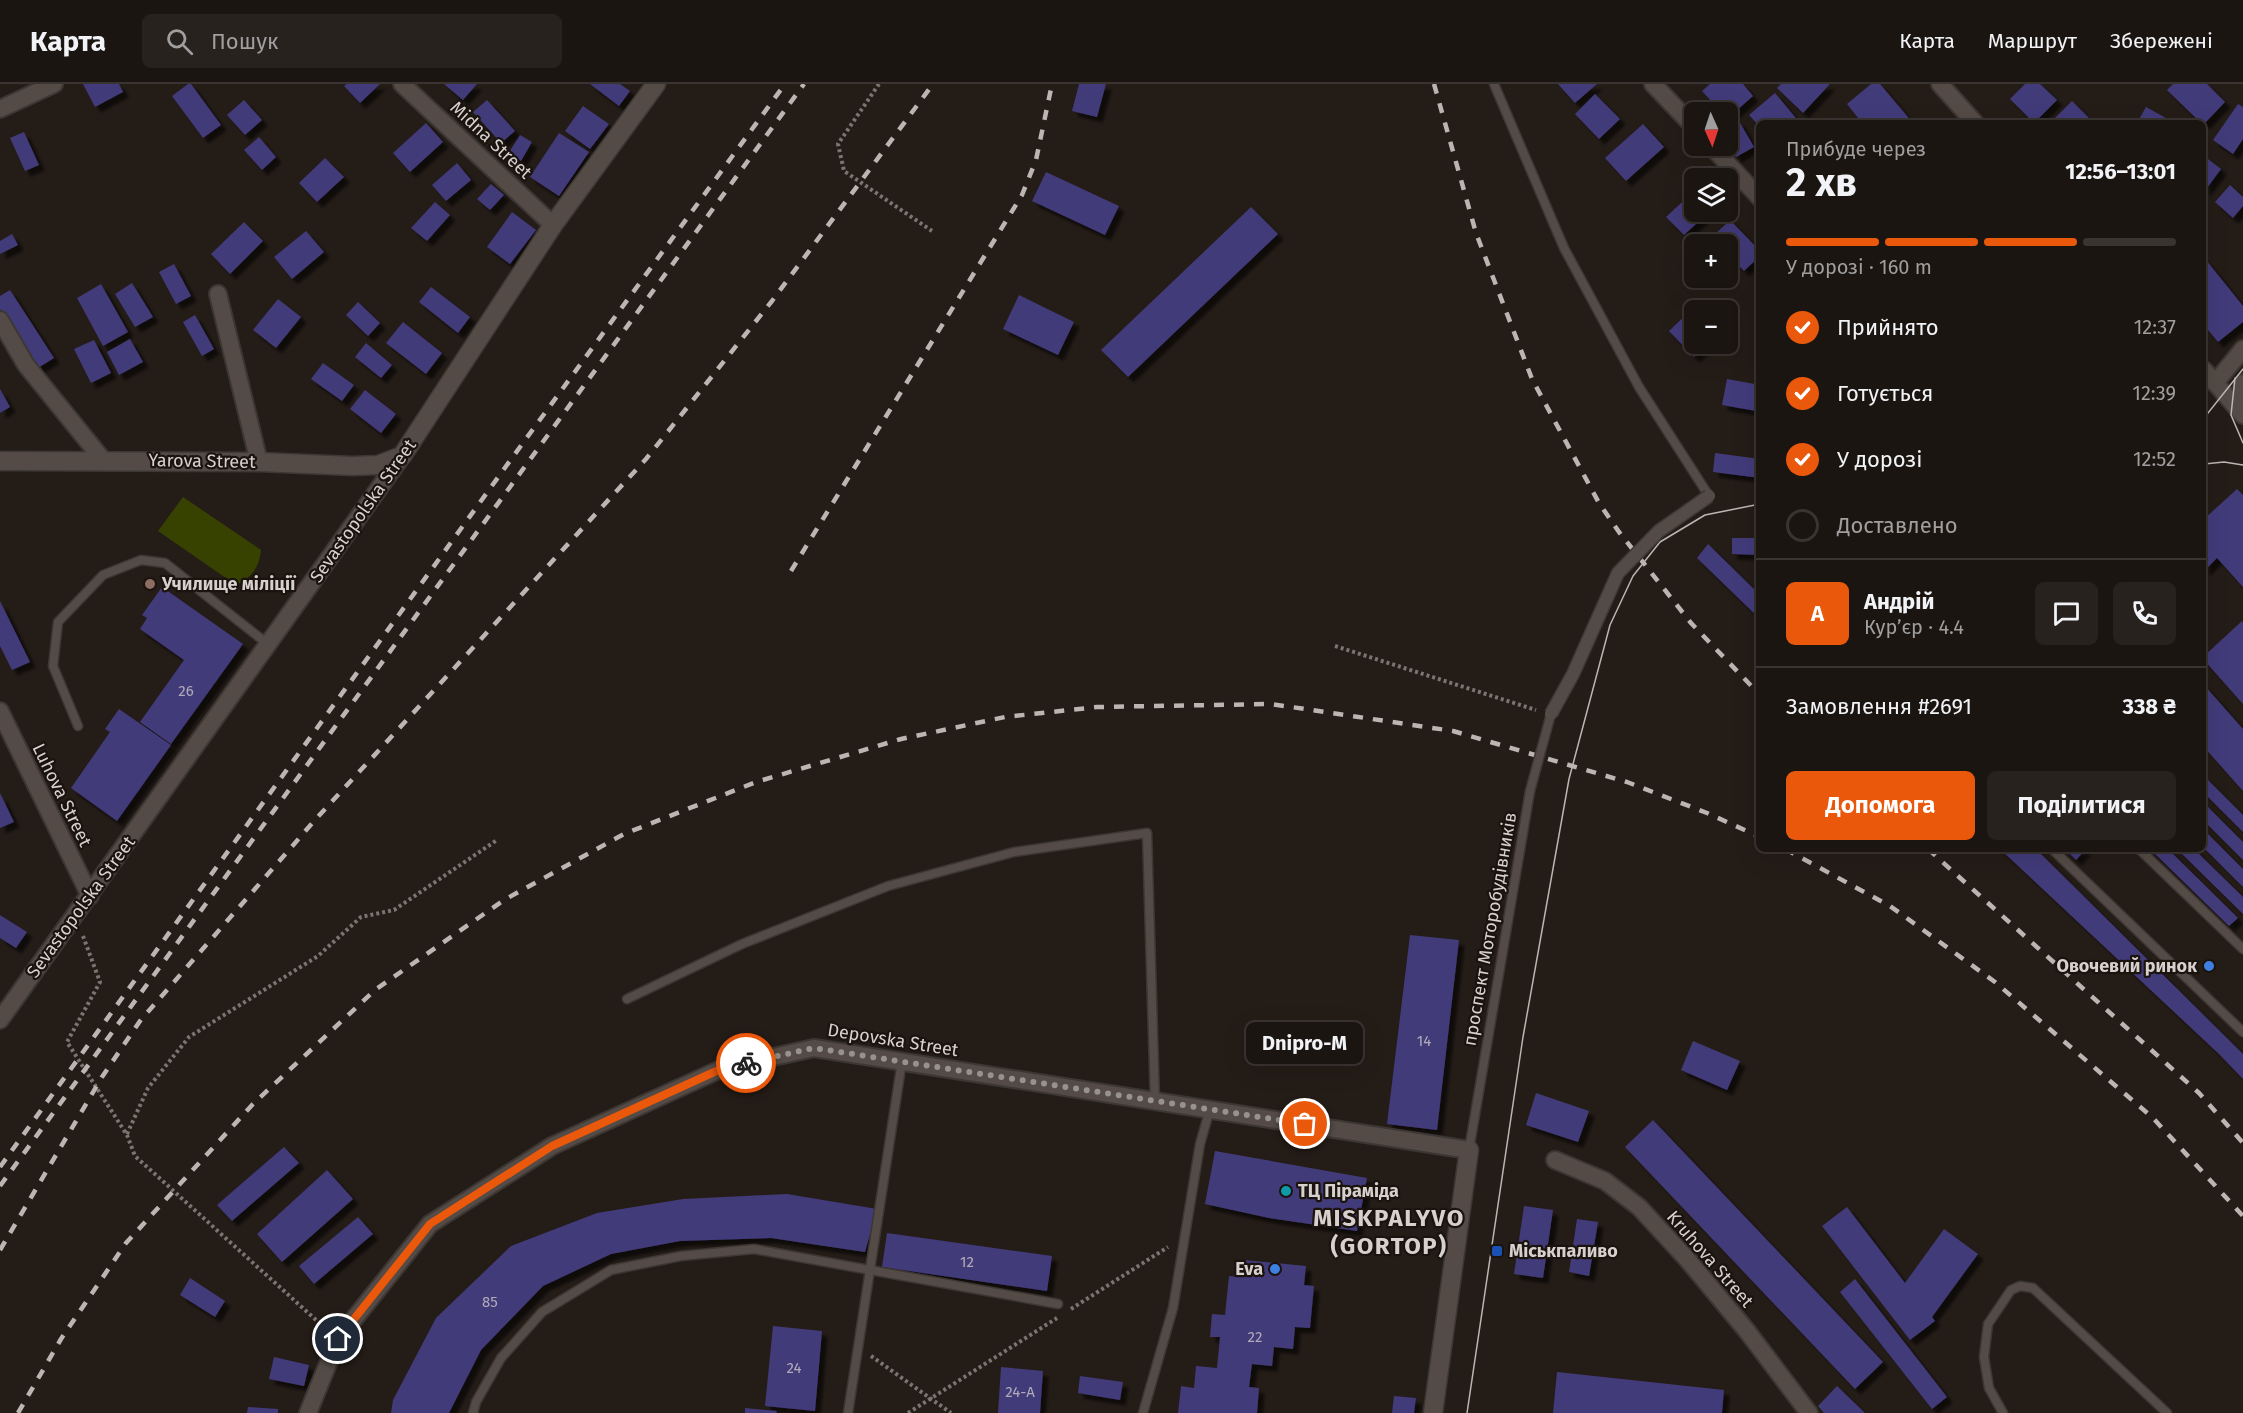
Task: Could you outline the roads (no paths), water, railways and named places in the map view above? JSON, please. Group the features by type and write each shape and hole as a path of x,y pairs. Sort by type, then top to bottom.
{"street":[{"path":"0,109 54,84"},
{"name":"Midna Street","path":"402,84 553,225"},
{"name":"Sevastopolska Street","path":"0,1020 402,456 553,225 656,84"},
{"path":"1653,84 1684,116"},
{"path":"1940,84 1972,120"},
{"path":"1720,156 1756,194"},
{"path":"218,294 259,462"},
{"path":"0,320 26,364 103,460"},
{"path":"2241,412 2209,377 2243,350"},
{"path":"2241,412 2243,383"},
{"name":"Yarova Street","path":"0,461 259,462 353,466 378,465 402,456"},
{"path":"1551,714 1573,674 1618,573 1659,531 1709,496"},
{"name":"Luhova Street","path":"0,711 90,896"},
{"name":"Depovska Street","path":"308,1413 338,1339 430,1224 552,1146 723,1068 814,1048 1469,1150"},
{"path":"1433,1413 1469,1150"},
{"name":"Kruhova Street","path":"1555,1160 1605,1181 1639,1207 1687,1259 1747,1331 1809,1413"}],"lane":[{"path":"1494,84 1564,248 1639,387 1709,496"},
{"path":"78,726 53,666 58,622 103,575 141,560 165,563 268,645"},
{"name":"проспект Моторобудівників","path":"1469,1150 1530,791 1551,714"},
{"path":"627,999 742,944 888,886 1014,852 1146,833 1155,1101"},
{"path":"2055,852 2243,1032"},
{"path":"2142,852 2243,949"},
{"path":"848,1413 902,1061"},
{"path":"1143,1413 1173,1308 1200,1144 1210,1109"},
{"path":"473,1413 476,1402 501,1358 542,1312 611,1270 681,1256 754,1250 1058,1304"},
{"path":"2003,1413 1989,1388 1984,1357 1988,1324 2011,1290 2020,1286 2033,1288 2167,1413"}],"tram line":[{"path":"2206,415 2243,369"},
{"path":"2235,378 2231,415 2243,443"},
{"path":"2206,464 2224,462 2243,465"},
{"path":"1467,1413 1523,1037 1569,779 1610,625 1633,576 1660,542 1705,515 1756,505"}],"railway":[{"path":"0,1167 785,84"},
{"path":"0,1186 804,84"},
{"path":"0,1250 102,1077 140,1021 315,820 646,459 772,301 933,84"},
{"path":"791,571 1022,195 1036,160 1052,84"},
{"path":"1434,84 1476,233 1532,379 1599,503 1619,532 1691,623 1756,691"},
{"path":"18,1413 61,1339 126,1243 253,1104 375,990 504,900 624,834 756,782 901,739 1005,717 1097,707 1271,704 1453,731 1627,782 1707,813 1756,835"},
{"path":"1791,852 1890,906 1995,982 2153,1118 2243,1216"},
{"path":"1931,852 2199,1093 2243,1143"}],"place":[{"name":"Училище міліції","path":"150,584"},
{"name":"Овочевий ринок","path":"2209,966"},
{"name":"Dnipro-M","path":"1305,1124"},
{"name":"ТЦ Піраміда","path":"1286,1191"},
{"name":"Міськпаливо","path":"1497,1251"},
{"name":"Eva","path":"1275,1269"}],"district":[{"name":"MISKPALYVO (GORTOP)","path":"1389,1232"}]}
